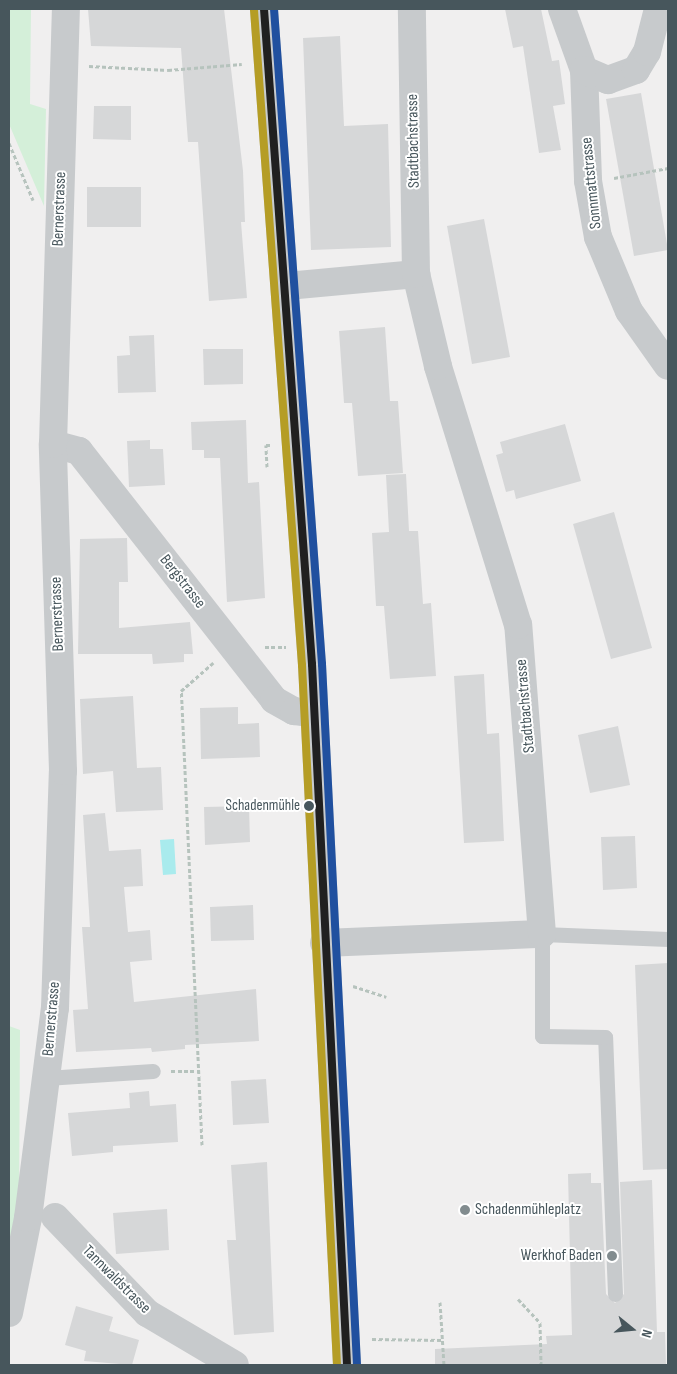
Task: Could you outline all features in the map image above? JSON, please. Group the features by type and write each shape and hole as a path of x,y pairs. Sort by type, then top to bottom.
{"main road":[{"path":"264,9 287,286 315,714 324,943 347,1365"}],"street":[{"name":"Bernerstrasse","path":"9,1313 28,1218 55,1008 63,771 53,444 66,65 66,9"},
{"name":"Stadtbachstrasse","path":"412,9 416,274 441,375 518,625 542,934"},
{"name":"Sonnmattstrasse","path":"562,9 584,70 588,181 598,237 628,311 668,366"},
{"path":"584,70 608,80 636,70 647,52 658,9"},
{"path":"287,286 416,274"},
{"name":"Bergstrasse","path":"53,444 79,451 274,700 294,711 315,714"},
{"path":"324,943 542,934"},
{"name":"Tannwaldstrasse","path":"55,1217 147,1313 236,1365"}],"lane":[{"path":"615,1294 605,1037 542,1036 542,934 668,939"},
{"path":"46,1078 153,1072"}],"path":[{"path":"66,65 168,70 248,64"},
{"path":"588,181 668,168"},
{"path":"267,467 266,445 274,444"},
{"path":"263,646 289,647"},
{"path":"202,1145 181,691 212,664"},
{"path":"352,986 386,997"},
{"path":"153,1072 198,1070"},
{"path":"518,1299 540,1323 541,1365"},
{"path":"440,1302 444,1365"},
{"path":"369,1339 441,1340"}],"green space":[{"path":"9,9 31,9 30,104 46,109 44,206 9,124"},
{"path":"9,1026 20,1030 19,1207 9,1275"}],"water":[{"path":"174,839 176,874 163,875 160,840"}],"building":[{"path":"88,9 224,9 243,171 245,222 241,222 247,298 209,301 198,142 188,142 181,48 91,46"},
{"path":"505,9 541,9 552,61 559,60 565,104 553,106 561,150 539,153 523,46 513,48"},
{"path":"340,36 344,126 388,124 391,247 311,250 303,38"},
{"path":"641,93 668,250 634,256 606,99"},
{"path":"94,106 131,106 131,140 93,139"},
{"path":"87,187 141,187 141,227 87,227"},
{"path":"484,219 510,357 472,364 447,226"},
{"path":"385,327 390,401 398,401 403,473 358,476 352,403 344,403 339,331"},
{"path":"154,335 156,392 118,393 117,356 130,355 129,336"},
{"path":"203,349 243,349 243,384 204,385"},
{"path":"246,420 248,483 259,482 265,598 227,602 220,458 204,458 204,450 192,450 191,422"},
{"path":"565,424 581,481 516,499 514,490 506,492 496,455 503,453 500,442"},
{"path":"150,440 150,449 163,449 165,485 129,487 127,441"},
{"path":"406,474 409,531 418,531 423,604 431,603 436,676 390,679 384,606 376,606 372,533 389,532 386,475"},
{"path":"614,512 652,648 611,659 573,524"},
{"path":"127,538 128,582 119,582 119,628 190,622 193,654 184,654 184,662 153,664 152,654 78,654 80,539"},
{"path":"484,674 487,734 499,733 504,841 464,843 454,676"},
{"path":"133,696 137,768 161,767 163,810 116,812 113,771 83,774 80,699"},
{"path":"238,707 238,724 259,723 260,757 201,759 200,708"},
{"path":"618,726 630,785 590,793 578,735"},
{"path":"249,806 250,842 205,845 204,807"},
{"path":"105,813 109,851 141,849 143,886 124,887 128,932 150,930 152,960 130,962 134,1002 256,989 259,1041 185,1045 185,1049 152,1052 151,1048 76,1052 73,1010 88,1009 82,927 90,927 83,815"},
{"path":"635,836 637,888 603,890 601,837"},
{"path":"253,905 254,940 211,941 210,907"},
{"path":"668,963 668,1169 643,1170 635,965"},
{"path":"266,1079 269,1123 233,1125 231,1081"},
{"path":"149,1091 150,1106 176,1104 178,1142 113,1146 113,1152 72,1156 68,1113 130,1108 129,1093"},
{"path":"267,1162 274,1332 234,1335 227,1240 236,1240 231,1165"},
{"name":"Werkhof Baden","path":"591,1173 591,1183 601,1183 606,1294 615,1303 624,1294 620,1182 652,1180 657,1332 665,1332 666,1365 435,1365 435,1349 547,1344 546,1336 572,1335 568,1174"},
{"path":"167,1209 169,1250 116,1254 113,1213"},
{"path":"76,1306 113,1317 109,1331 139,1340 132,1365 84,1361 86,1351 65,1345"}],"transit line":[{"path":"264,9 312,664 347,1365"},
{"path":"274,9 322,664 357,1365"},
{"path":"254,10 302,665 337,1365"}],"place":[{"name":"Schadenmühle","path":"309,806"},
{"name":"Schadenmühleplatz","path":"465,1210"},
{"name":"Werkhof Baden","path":"612,1256"}]}
